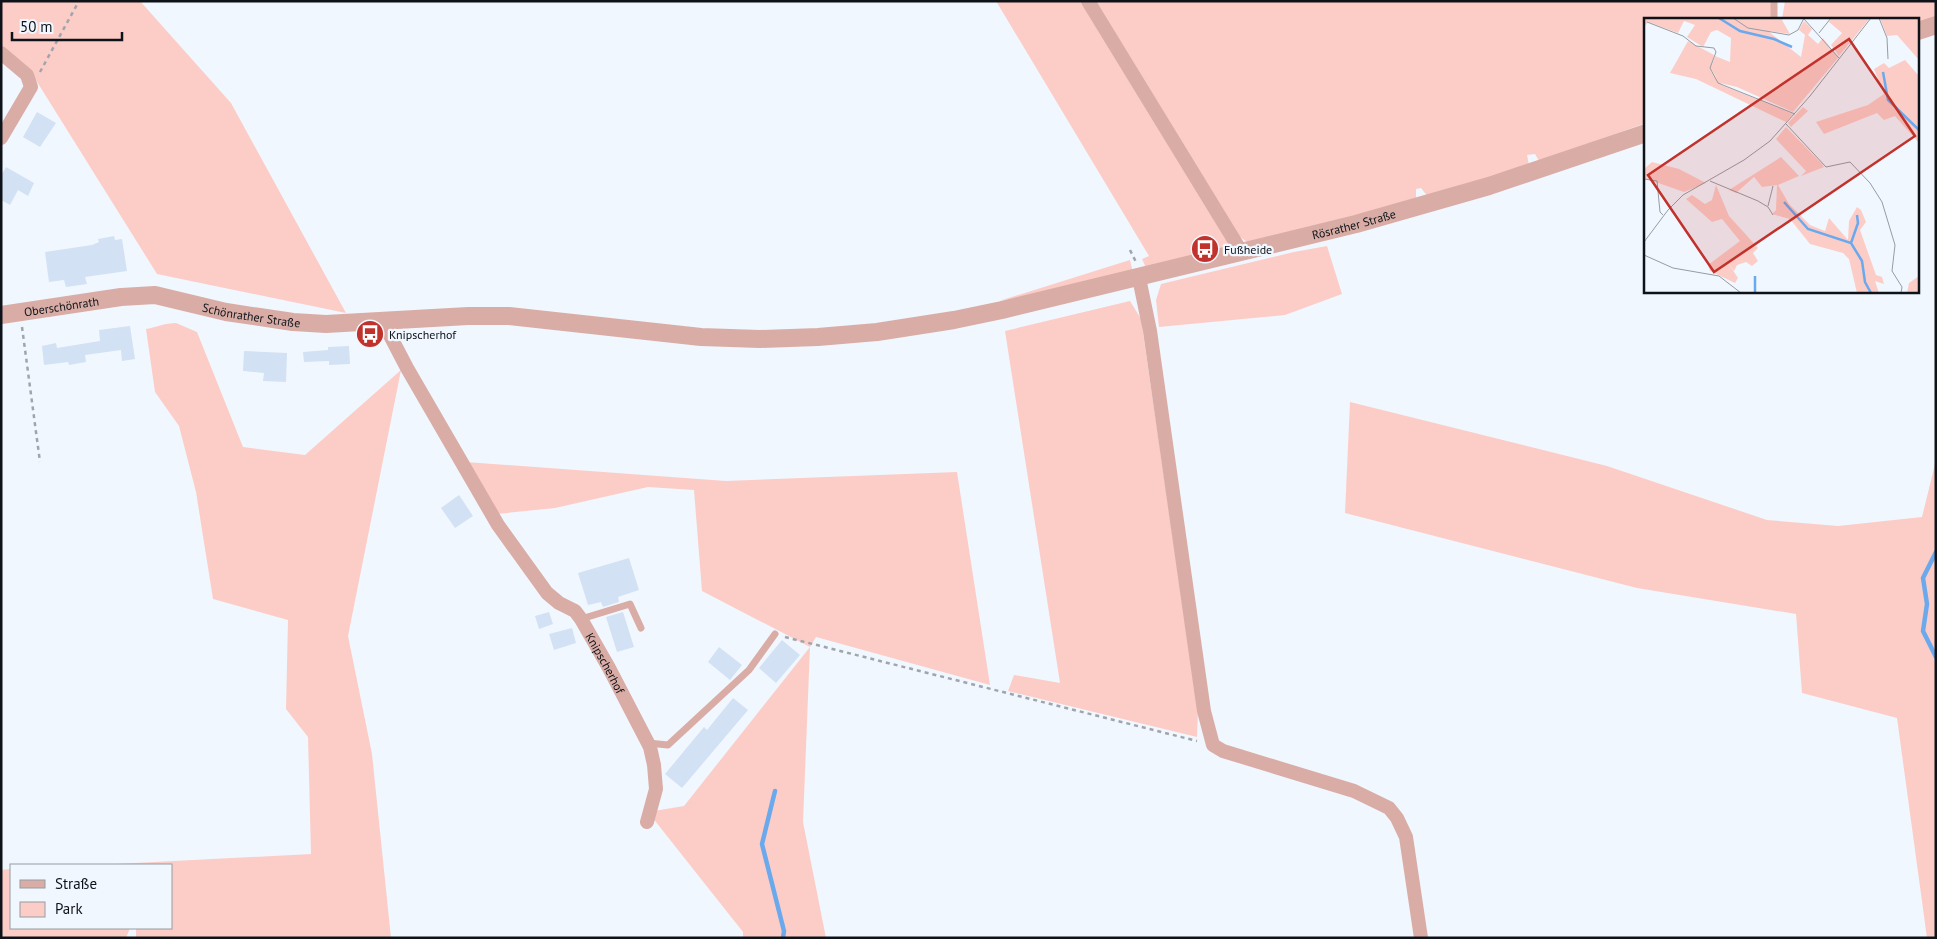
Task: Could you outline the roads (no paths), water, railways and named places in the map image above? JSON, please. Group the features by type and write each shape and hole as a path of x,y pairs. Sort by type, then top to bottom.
{"street":[{"path":"1088,1 1242,253"},
{"path":"1920,30 1936,25"},
{"path":"1,53 27,75 31,87 1,138"},
{"name":"Rösrather Straße","path":"1057,298 1424,206 1644,134"},
{"path":"1139,278 1150,331 1204,711 1213,745 1223,751 1354,791 1389,808 1397,818 1406,837 1421,938"},
{"name":"Schönrather Straße","path":"121,297 140,295 165,296 226,312 293,322 326,324 468,316 509,316 701,337 760,339 877,332 954,320 1057,298"},
{"name":"Oberschönrath","path":"1,315 121,297"},
{"name":"Knipscherhof","path":"383,322 407,368 498,525 547,593 559,603 575,611 598,647 648,743 654,765 656,789 647,822"}],"lane":[{"path":"1774,1 1774,18"},
{"path":"581,619 630,604 641,628"},
{"path":"648,743 668,745 749,670 775,634"}],"waterway":[{"path":"1936,552 1923,578 1927,604 1923,631 1936,657"},
{"path":"775,791 762,844 784,931 783,938"}],"place":[{"name":"Fußheide","path":"1205,249"},
{"name":"Knipscherhof","path":"370,334"}]}
